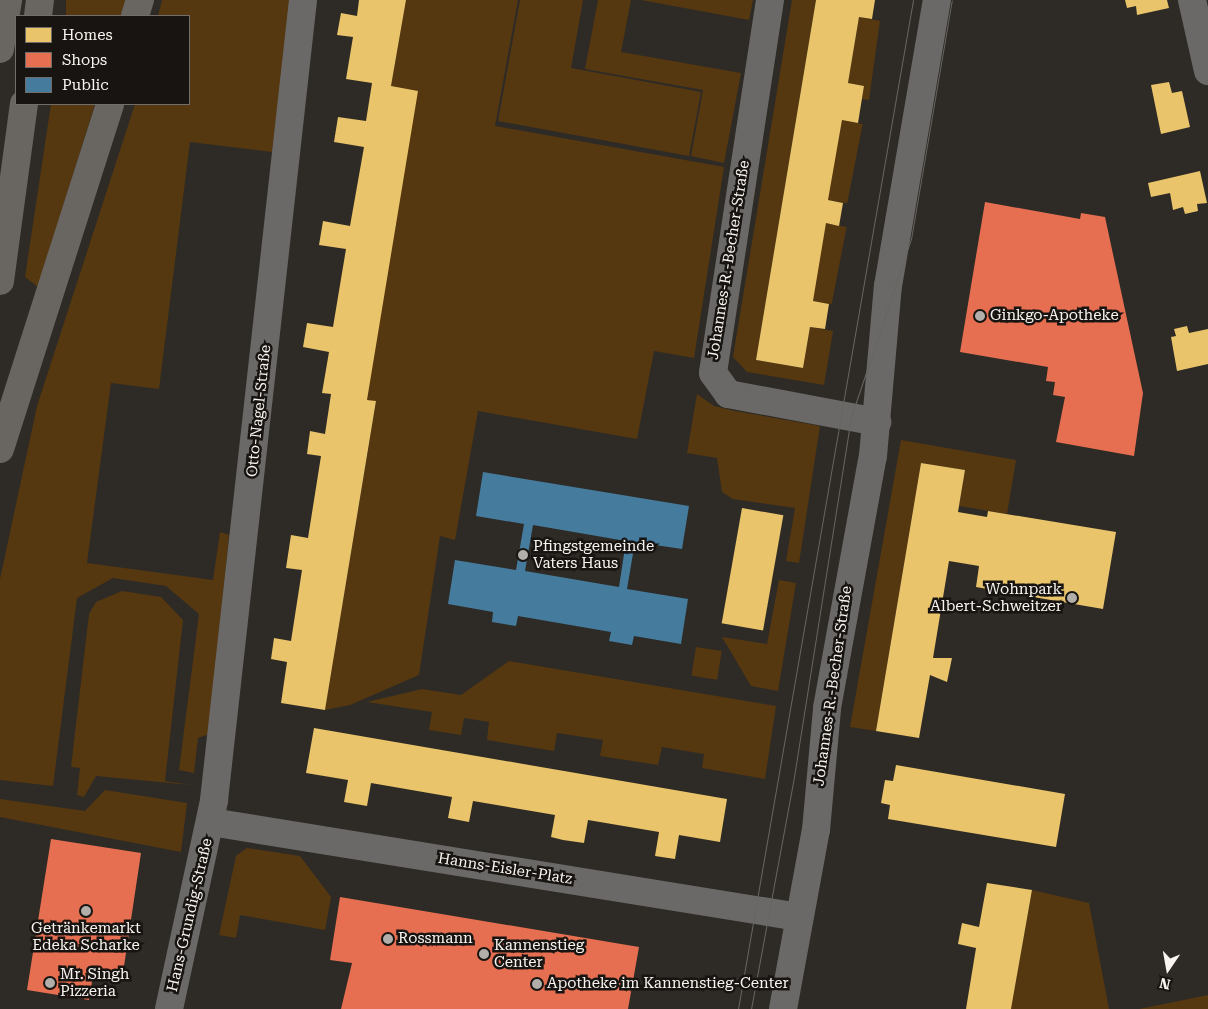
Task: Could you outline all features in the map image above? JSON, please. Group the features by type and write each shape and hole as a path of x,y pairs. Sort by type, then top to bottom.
{"highway":[{"path":"0,49 8,0"},
{"path":"38,15 40,0"},
{"path":"135,15 140,0"},
{"path":"0,281 24,105"},
{"path":"0,449 110,105"}],"street":[{"name":"Otto-Nagel-Straße","path":"211,822 303,0"},
{"name":"Johannes-R.-Becher-Straße","path":"770,0 713,373 728,394 877,422"},
{"name":"Johannes-R.-Becher-Straße","path":"783,1009 816,830 827,708 877,422 888,286 936,0"},
{"path":"1192,0 1208,71"},
{"name":"Hanns-Eisler-Platz","path":"211,822 800,917"},
{"name":"Hans-Grundig-Straße","path":"168,1009 211,822"}],"shaded area":[{"path":"66,0 125,0 125,15 66,15"},
{"path":"162,0 291,0 272,152 190,142 159,389 111,383 87,563 213,580 220,532 229,535 209,734 198,738 194,773 179,770 199,614 166,586 113,578 77,598 53,786 0,780 0,579 37,406 135,105 190,105 190,15 158,15"},
{"path":"406,0 518,0 495,126 724,167 694,358 654,351 637,439 478,411 455,540 440,536 419,675 350,705 325,710 376,402 367,400 391,86"},
{"path":"520,0 583,0 571,68 701,92 689,156 498,121"},
{"path":"598,0 631,0 621,52 741,73 724,163 691,156 703,90 585,69"},
{"path":"641,0 753,0 749,20"},
{"path":"792,0 816,0 756,360 803,368 810,327 833,331 824,385 747,372 733,357"},
{"path":"859,17 880,21 869,100 862,99 864,86 848,83"},
{"path":"51,105 95,105 38,287 25,277"},
{"path":"842,120 863,124 847,204 827,200"},
{"path":"826,223 847,227 832,305 811,301"},
{"path":"697,394 714,406 820,426 799,563 786,561 795,508 733,499 722,492 717,458 687,453"},
{"path":"901,440 1016,460 1007,514 959,506 965,470 921,463 876,731 850,727"},
{"path":"779,580 796,583 778,691 751,686 722,637 767,644"},
{"path":"122,591 161,597 183,620 165,781 191,785 96,776 84,797 77,795 80,768 71,767 89,614 96,602"},
{"path":"696,647 722,651 717,680 691,676"},
{"path":"509,661 776,706 765,779 702,768 704,754 662,747 658,765 600,756 603,740 557,733 554,751 487,740 489,722 464,718 461,735 429,730 432,712 367,702 422,689 461,695"},
{"path":"105,790 187,803 181,852 0,817 0,799 85,811"},
{"path":"247,848 300,856 331,897 325,930 240,915 236,938 219,935 236,856"},
{"path":"1032,890 1089,903 1109,1009 1011,1009"},
{"path":"1208,995 1208,1009 1139,1009"}],"building: Homes":[{"path":"359,0 406,0 391,86 418,91 367,400 376,401 325,710 281,703 287,662 271,659 274,638 291,641 302,570 286,568 291,535 308,538 321,456 307,454 310,431 325,434 331,394 322,393 329,352 303,347 307,323 333,327 346,249 319,245 323,221 350,226 364,147 334,142 338,117 366,121 372,83 346,79 353,37 337,35 341,13 357,16"},
{"path":"816,0 875,0 872,19 859,17 848,83 864,86 858,123 842,120 828,200 843,203 839,226 826,223 813,301 829,304 825,329 810,327 803,368 756,360"},
{"path":"1125,0 1167,0 1169,8 1137,15 1136,6 1127,8"},
{"path":"1169,82 1172,93 1182,91 1190,127 1161,134 1151,85"},
{"path":"1200,171 1207,203 1197,204 1198,211 1185,214 1183,207 1173,210 1170,193 1151,197 1148,183"},
{"path":"1187,326 1189,333 1208,329 1208,364 1177,371 1171,337 1176,336 1174,329"},
{"name":"Wohnpark Albert-Schweitzer","path":"921,463 965,470 958,512 987,517 988,511 1116,532 1103,609 976,587 979,566 949,561 933,658 952,658 947,682 930,675 919,738 876,731"},
{"path":"742,508 783,515 763,631 722,623"},
{"path":"314,728 727,799 720,842 679,835 675,859 655,856 659,832 588,820 584,843 563,840 551,837 555,815 473,801 469,822 448,818 452,797 371,783 367,806 344,802 348,780 306,773"},
{"path":"896,765 1065,794 1056,847 888,819 890,805 881,803 885,780 893,781"},
{"path":"987,883 1032,890 1011,1009 966,1009 976,948 958,944 962,923 979,927"}],"building: Shops":[{"path":"985,202 1080,219 1081,213 1105,217 1143,393 1134,456 1056,442 1065,397 1053,395 1055,382 1046,381 1048,367 960,352"},
{"name":"Getränkemarkt Edeka Scharke","path":"51,839 141,853 123,973 94,969 89,1000 27,990"},
{"name":"Kannenstieg Center","path":"340,897 639,947 628,1009 341,1009 352,963 330,960"}],"building: Public":[{"name":"Pfingstgemeinde Vaters Haus","path":"483,472 689,506 682,549 635,542 627,589 688,599 681,644 634,636 632,645 609,641 611,632 518,616 516,626 492,622 493,612 448,604 455,560 516,570 524,524 476,516","holes":["533,525 626,541 619,587 525,571"]}],"tram line":[{"path":"738,1009 913,0"},
{"path":"751,1009 793,783 851,417 911,239 952,0"}],"place":[{"name":"Ginkgo-Apotheke","path":"980,316"},
{"name":"Pfingstgemeinde Vaters Haus","path":"523,555"},
{"name":"Wohnpark Albert-Schweitzer","path":"1072,598"},
{"name":"Getränkemarkt Edeka Scharke","path":"86,911"},
{"name":"Rossmann","path":"388,939"},
{"name":"Kannenstieg Center","path":"484,954"},
{"name":"Mr. Singh Pizzeria","path":"50,983"},
{"name":"Apotheke im Kannenstieg-Center","path":"537,984"}]}
